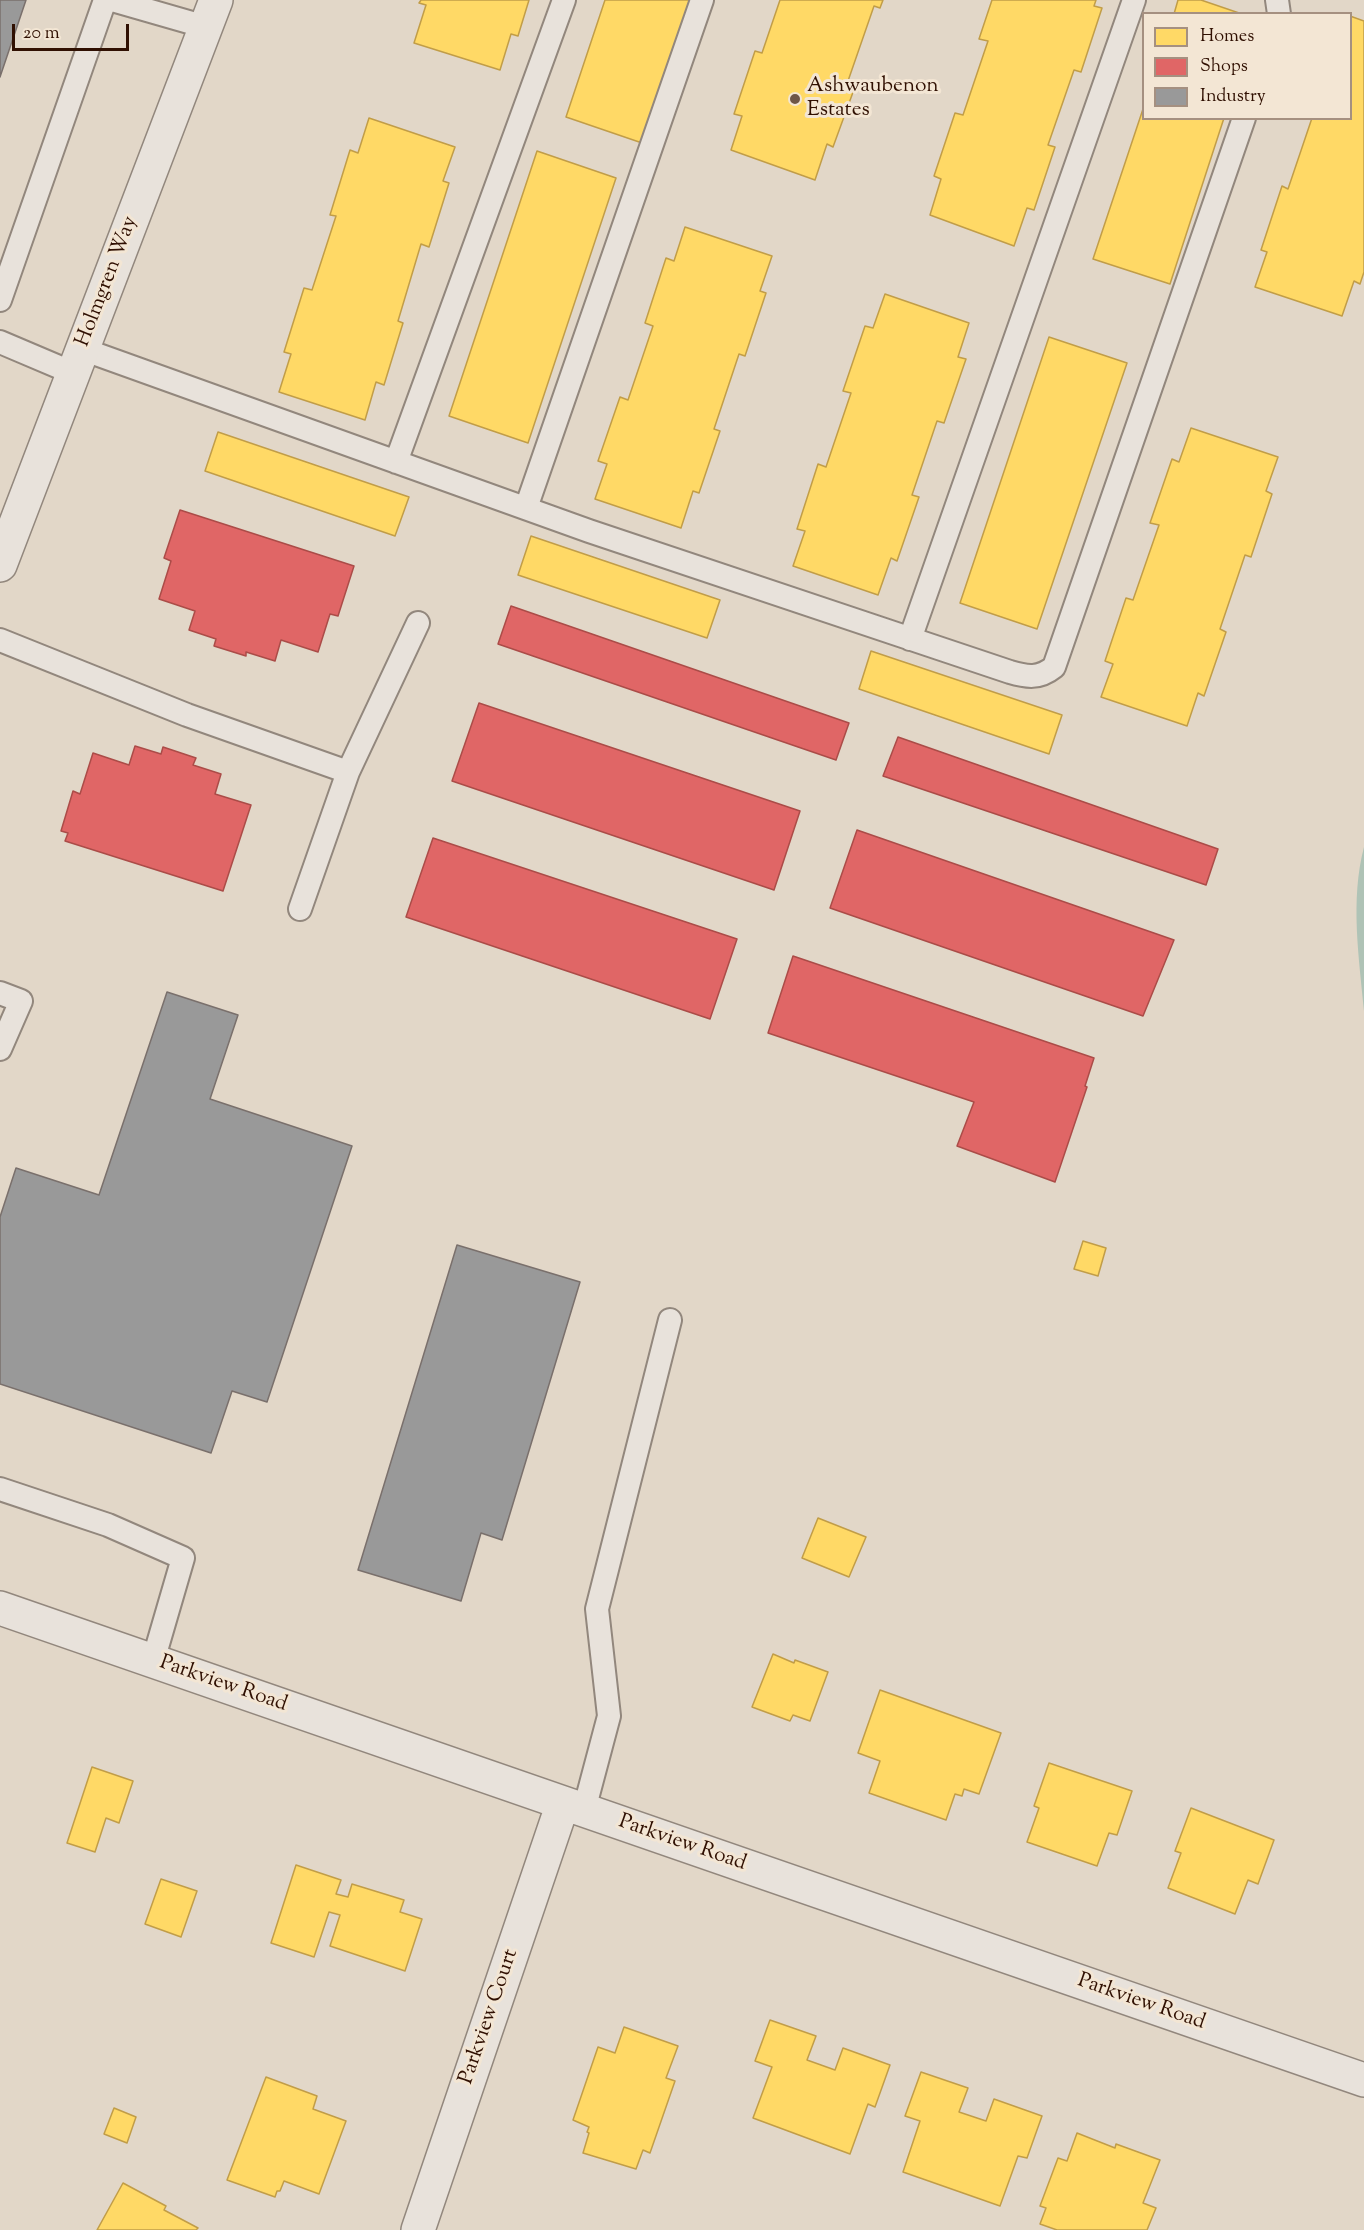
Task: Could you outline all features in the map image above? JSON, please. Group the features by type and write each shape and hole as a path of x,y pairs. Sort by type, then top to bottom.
{"street":[{"name":"Holmgren Way","path":"0,565 8,516 78,361 211,14"},
{"name":"Parkview Road","path":"0,1608 1364,2080"},
{"name":"Parkview Court","path":"418,2230 574,1807"}],"lane":[{"path":"0,300 105,0"},
{"path":"112,0 211,14"},
{"path":"396,462 564,0"},
{"path":"526,508 702,0"},
{"path":"910,639 1134,0"},
{"path":"0,342 78,361 396,462 910,639 1029,677 1044,674 1054,667 1243,120"},
{"path":"300,909 348,772 418,623"},
{"path":"0,640 187,715 348,772"},
{"path":"0,993 21,1001 0,1049"},
{"path":"574,1807 609,1716 597,1610 670,1320"},
{"path":"0,1489 108,1526 183,1558 153,1661"}],"shaded area":[{"path":"1364,847 1364,1011 1358,949 1357,887"}],"building: Homes":[{"path":"421,0 529,0 518,36 511,34 500,70 414,43 426,5 419,3"},
{"path":"605,0 693,0 645,144 566,117"},
{"name":"Ashwaubenon Estates","path":"780,0 883,0 880,8 874,6 848,81 856,84 833,147 827,144 815,180 731,150 742,116 734,114 755,51 762,53"},
{"path":"992,0 1096,0 1094,6 1102,8 1081,72 1074,70 1048,145 1055,147 1034,210 1027,208 1014,246 930,215 941,179 934,176 955,113 963,115 988,41 979,39"},
{"path":"1178,0 1201,0 1236,12 1175,12"},
{"path":"1352,17 1364,21 1364,272 1360,284 1354,281 1342,316 1255,287 1267,252 1261,250 1282,186 1288,189 1311,120 1352,120"},
{"path":"1142,112 1142,120 1223,120 1170,284 1093,259"},
{"path":"369,118 455,147 443,181 449,183 429,247 421,244 398,321 403,323 384,385 376,382 365,420 279,392 291,354 284,352 304,288 312,290 336,216 330,215 350,150 358,153"},
{"path":"537,151 616,178 528,443 449,416"},
{"path":"685,227 772,256 760,291 766,293 745,356 739,354 714,429 720,431 699,493 693,491 681,528 595,499 607,464 598,461 620,397 628,400 653,326 645,323 666,258 674,261"},
{"path":"885,294 969,323 958,357 966,359 944,423 937,421 912,495 919,497 897,561 891,558 878,595 793,566 805,531 797,529 818,464 826,467 851,393 843,391 865,326 873,328"},
{"path":"1049,337 1127,363 1037,629 960,603"},
{"path":"1191,428 1278,457 1266,491 1272,494 1251,557 1245,555 1220,629 1226,632 1204,696 1198,693 1187,726 1101,697 1113,664 1105,661 1126,598 1133,600 1159,525 1150,523 1172,459 1179,462"},
{"path":"218,432 409,497 395,536 205,471"},
{"path":"531,536 720,600 707,638 518,575"},
{"path":"871,651 1062,715 1049,754 859,689"},
{"path":"1083,1241 1106,1248 1098,1276 1074,1269"},
{"path":"818,1518 866,1537 849,1577 802,1558"},
{"path":"773,1654 794,1663 795,1660 828,1672 810,1721 793,1715 790,1721 752,1707"},
{"path":"880,1690 1001,1733 979,1794 964,1789 962,1796 955,1794 946,1820 869,1793 880,1761 858,1753"},
{"path":"1049,1763 1132,1791 1117,1835 1109,1833 1097,1866 1027,1842 1039,1808 1034,1806"},
{"path":"92,1767 133,1781 119,1823 106,1818 95,1852 67,1843"},
{"path":"1191,1808 1274,1840 1258,1884 1248,1880 1235,1914 1168,1888 1181,1853 1175,1851"},
{"path":"296,1865 341,1880 336,1894 348,1897 352,1884 404,1900 400,1912 422,1919 405,1971 330,1946 340,1915 329,1912 314,1957 271,1943"},
{"path":"161,1879 197,1891 181,1937 145,1924"},
{"path":"770,2020 816,2036 807,2060 835,2070 843,2048 890,2065 875,2107 868,2104 850,2154 753,2118 772,2067 755,2061"},
{"path":"624,2027 678,2046 666,2078 675,2081 650,2153 643,2150 636,2169 583,2153 589,2127 573,2120 598,2047 615,2053"},
{"path":"921,2072 968,2088 959,2112 986,2121 994,2099 1042,2116 1027,2158 1018,2156 1000,2206 903,2172 920,2121 905,2116"},
{"path":"266,2077 317,2096 313,2109 346,2121 319,2194 284,2181 275,2197 227,2180"},
{"path":"114,2108 136,2117 127,2143 104,2134"},
{"path":"1077,2133 1115,2148 1116,2144 1160,2160 1143,2203 1156,2208 1147,2230 1057,2230 1040,2224 1046,2208 1040,2206 1058,2158 1067,2161"},
{"path":"123,2183 166,2206 164,2210 198,2228 196,2230 97,2230"}],"building: Shops":[{"path":"180,510 354,566 338,616 330,614 318,652 281,640 275,661 246,652 246,656 214,646 216,639 189,630 195,611 159,599 171,561 164,558"},
{"path":"511,606 849,723 836,760 498,644"},
{"path":"479,703 800,811 774,890 452,781"},
{"path":"898,737 1218,849 1206,885 883,776"},
{"path":"135,746 161,754 163,747 196,758 193,765 221,774 215,794 251,805 223,891 65,841 68,833 61,831 73,791 80,794 93,753 129,765"},
{"path":"857,830 1174,940 1143,1016 830,908"},
{"path":"433,838 737,939 710,1019 406,917"},
{"path":"793,956 1094,1058 1085,1086 1087,1087 1055,1182 957,1146 974,1102 768,1033"}],"building: Industry":[{"path":"0,0 26,0 0,77"},
{"path":"167,992 238,1015 210,1099 352,1146 267,1402 232,1391 211,1453 0,1384 0,1217 16,1168 99,1195"},
{"path":"457,1245 580,1282 502,1540 481,1533 461,1601 358,1570"}],"place":[{"name":"Ashwaubenon Estates","path":"795,99"}]}
